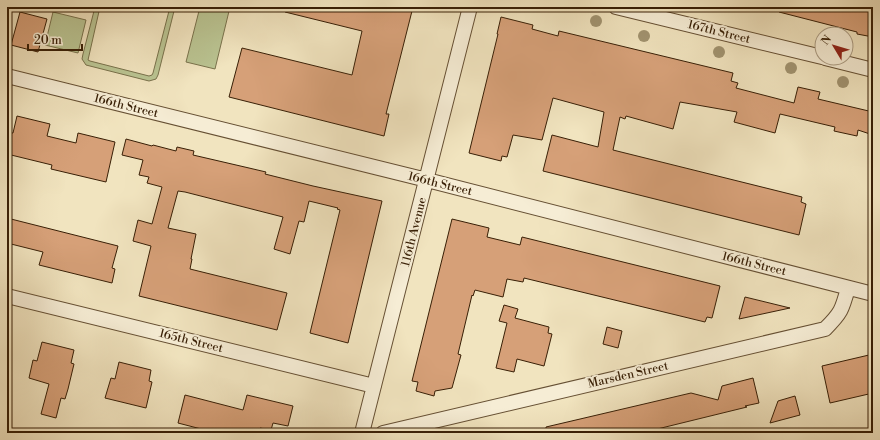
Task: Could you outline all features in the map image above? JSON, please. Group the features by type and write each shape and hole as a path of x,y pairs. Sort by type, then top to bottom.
{"street":[{"name":"116th Avenue","path":"362,433 470,7"},
{"name":"167th Street","path":"616,7 814,56"},
{"name":"167th Street","path":"854,65 873,70"},
{"name":"166th Street","path":"7,76 427,180 873,294"},
{"name":"Marsden Street","path":"383,433 825,329 839,316 844,306 848,288"},
{"name":"165th Street","path":"7,296 374,386"}],"green space":[{"path":"95,7 100,7 88,60 149,76 153,73 170,7 175,7 156,79 149,81 86,65 82,59"},
{"path":"200,7 230,7 215,69 186,62"},
{"path":"53,12 86,20 78,53 45,45"}],"building":[{"path":"286,7 413,7 386,114 389,114 384,136 229,97 242,48 352,75 362,31 285,12"},
{"path":"779,7 873,7 873,37 857,34 857,32 854,31 854,26 834,26 779,12"},
{"path":"20,12 47,19 38,52 11,45"},
{"path":"501,17 533,25 532,29 558,36 559,31 733,73 731,81 738,83 736,88 794,103 798,87 820,92 818,99 873,112 873,135 858,130 857,136 834,131 835,127 780,114 775,133 734,122 737,112 680,102 673,129 626,116 625,119 620,117 613,150 802,197 801,202 806,204 799,235 543,171 552,135 598,147 604,112 553,98 542,140 513,135 507,157 502,156 501,161 469,153"},
{"path":"17,116 50,124 47,136 76,143 78,133 115,142 106,182 51,169 52,165 7,154 7,143 10,133 13,133"},
{"path":"126,139 176,151 177,147 194,151 193,155 266,172 265,174 313,186 382,201 348,343 310,333 340,210 337,209 338,208 309,201 304,222 299,221 290,254 274,249 283,217 185,192 178,191 168,228 196,234 190,269 287,293 277,330 139,296 151,246 133,241 138,220 152,224 162,187 147,183 149,177 139,175 143,160 122,155"},
{"path":"7,218 118,246 112,268 115,269 112,283 39,265 43,252 7,243"},
{"path":"452,219 489,228 487,237 520,245 522,237 720,286 712,318 707,317 705,322 524,278 523,282 507,279 503,297 475,290 473,296 472,295 458,354 461,355 452,388 435,391 434,396 416,391 418,382 412,381"},
{"path":"745,297 790,308 739,319"},
{"path":"504,305 518,309 515,318 549,327 548,333 552,334 544,366 517,359 514,372 496,368 507,323 499,321"},
{"path":"607,327 622,331 618,348 603,344"},
{"path":"42,342 74,350 71,363 74,364 68,389 65,399 61,398 56,418 41,414 49,384 29,378 33,360 37,361"},
{"path":"869,355 871,365 873,365 873,393 830,403 822,366"},
{"path":"119,362 151,370 149,381 152,382 146,408 105,398 111,378 115,379"},
{"path":"753,378 759,403 745,406 747,407 641,433 546,433 546,427 691,393 718,400 722,386"},
{"path":"185,395 243,410 247,395 293,406 288,426 273,423 271,430 260,428 259,433 204,433 205,430 178,423"},
{"path":"795,396 800,415 770,423 778,401"}]}
